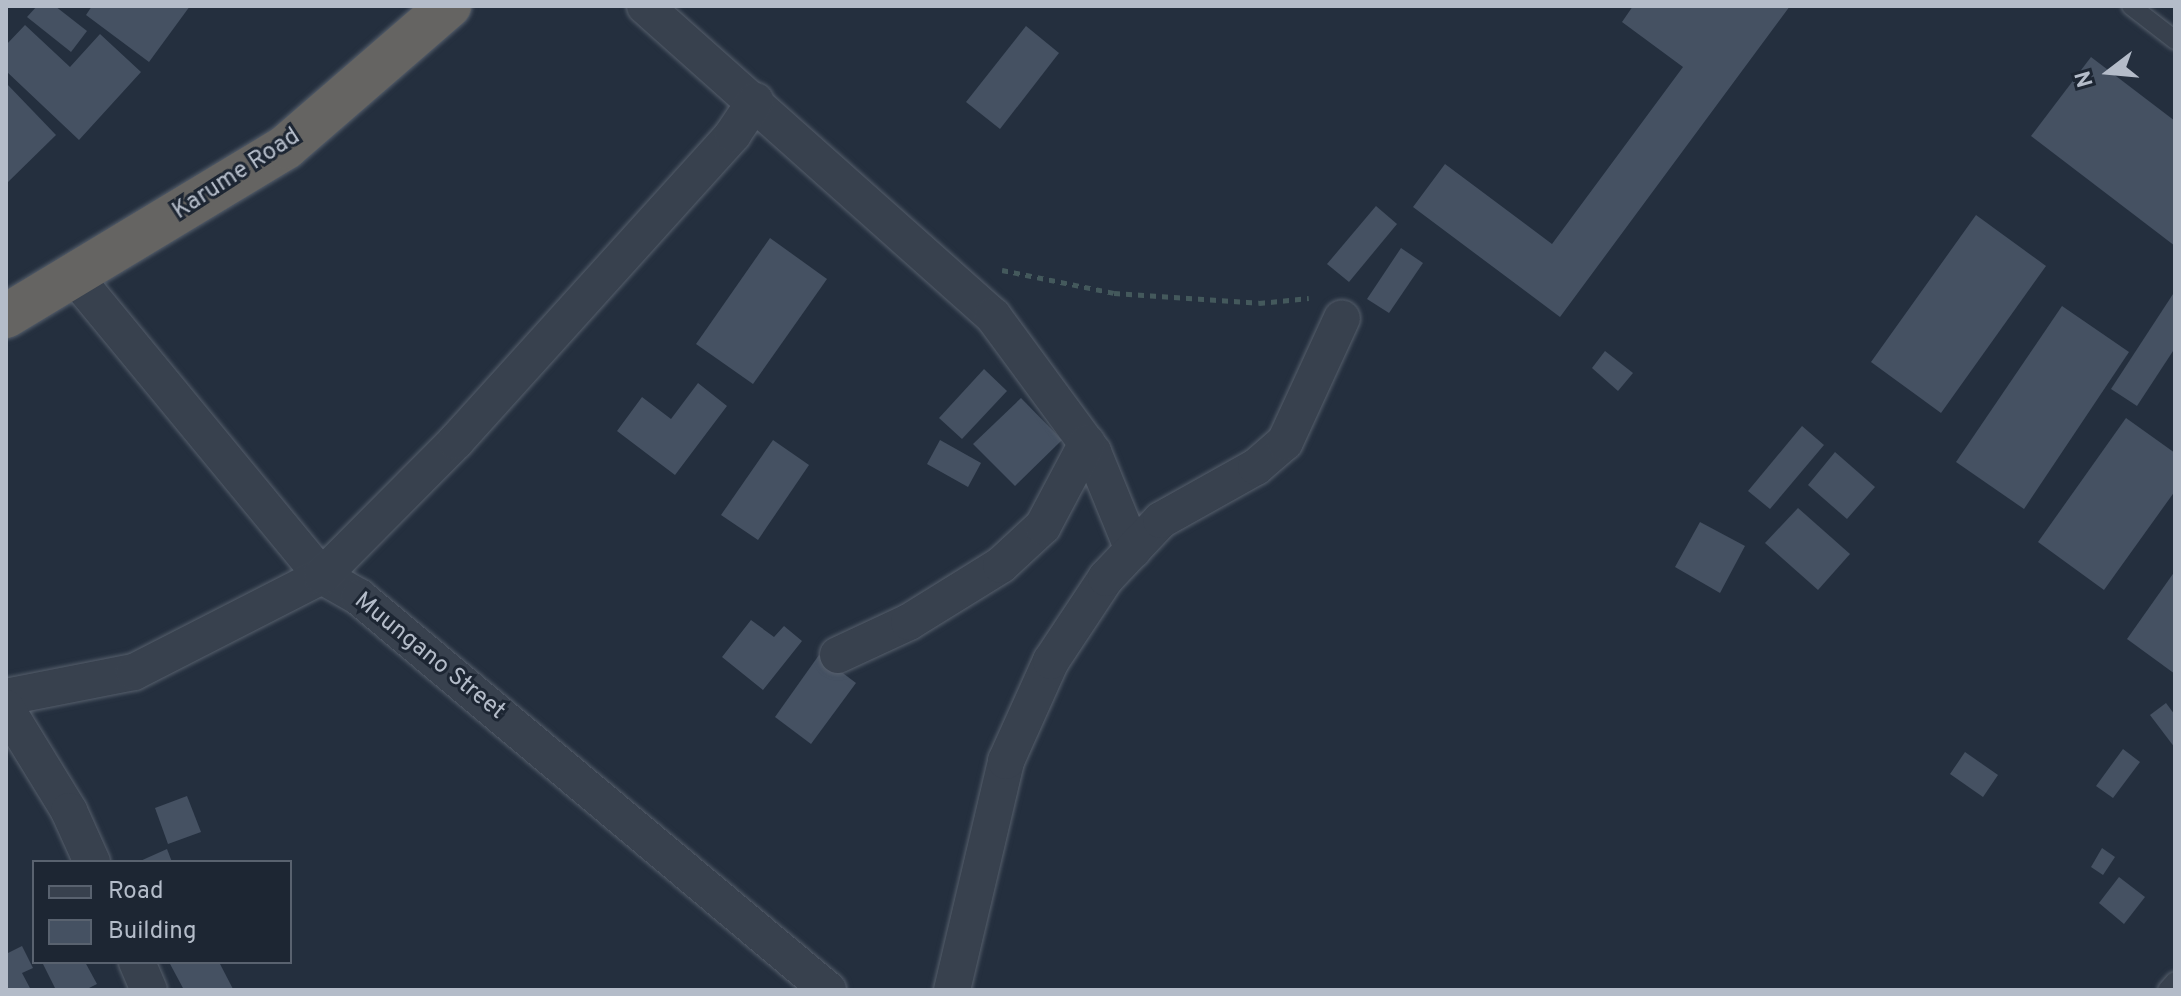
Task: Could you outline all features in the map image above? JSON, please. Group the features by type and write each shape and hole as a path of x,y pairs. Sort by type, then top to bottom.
{"highway":[{"name":"Karume Road","path":"6,316 76,278 286,147 449,6"}],"street":[{"path":"645,6 993,316 1087,443 1133,550"},
{"path":"6,697 134,672 322,576 456,441 733,134 755,101"},
{"name":"Muungano Street","path":"76,278 322,576 359,597 828,990"},
{"path":"952,990 1006,761 1051,661 1106,578 1161,520 1256,467 1285,442 1332,307"},
{"path":"838,655 909,622 1001,565 1043,526 1087,443"},
{"path":"6,708 69,811 91,860"},
{"path":"138,964 149,990"}],"lane":[{"path":"2131,6 2175,40"},
{"path":"2167,990 2175,981"}],"path":[{"path":"995,268 1114,293 1332,307"}],"building":[{"path":"37,6 55,6 87,31 71,52 27,17"},
{"path":"92,6 190,6 149,62 86,15"},
{"path":"1633,6 1790,6 1560,317 1413,207 1445,164 1552,244 1683,67 1622,22"},
{"path":"25,25 70,67 100,34 141,72 79,140 6,71 6,45"},
{"path":"1026,26 1059,53 1000,129 966,102"},
{"path":"2091,57 2175,121 2175,246 2031,136"},
{"path":"6,83 56,135 6,184"},
{"path":"1376,206 1397,224 1349,282 1327,264"},
{"path":"1976,215 2046,266 1941,413 1871,362"},
{"path":"770,238 827,279 753,384 696,344"},
{"path":"1401,248 1423,263 1389,313 1367,299"},
{"path":"2175,291 2175,348 2137,406 2111,389"},
{"path":"2062,306 2129,352 2024,509 1956,462"},
{"path":"1605,351 1633,373 1618,391 1592,368"},
{"path":"984,369 1007,391 962,439 939,418"},
{"path":"698,383 727,406 675,475 617,431 642,397 671,419"},
{"path":"1021,398 1062,440 1015,486 973,444"},
{"path":"2126,418 2175,453 2175,491 2104,590 2038,542"},
{"path":"1802,426 1824,445 1770,509 1748,491"},
{"path":"773,440 809,465 758,540 721,515"},
{"path":"940,440 981,463 968,487 927,464"},
{"path":"1835,452 1875,487 1847,519 1808,485"},
{"path":"1798,508 1850,554 1818,590 1765,543"},
{"path":"1700,522 1745,546 1720,593 1675,567"},
{"path":"2175,571 2175,674 2127,639"},
{"path":"751,620 774,637 784,626 802,641 763,690 722,657"},
{"path":"819,655 856,683 811,744 775,717"},
{"path":"2166,703 2175,715 2175,748 2150,715"},
{"path":"2123,749 2140,762 2113,798 2096,786"},
{"path":"1965,752 1998,775 1983,797 1950,774"},
{"path":"187,796 201,832 168,844 155,808"},
{"path":"2102,848 2115,857 2103,875 2091,867"},
{"path":"167,849 171,860 142,860"},
{"path":"2119,877 2145,897 2124,924 2099,903"},
{"path":"22,946 33,968 22,973 31,990 6,990 6,954"},
{"path":"43,964 86,964 97,984 85,990 56,990"},
{"path":"170,964 220,964 233,989 184,990"}]}
